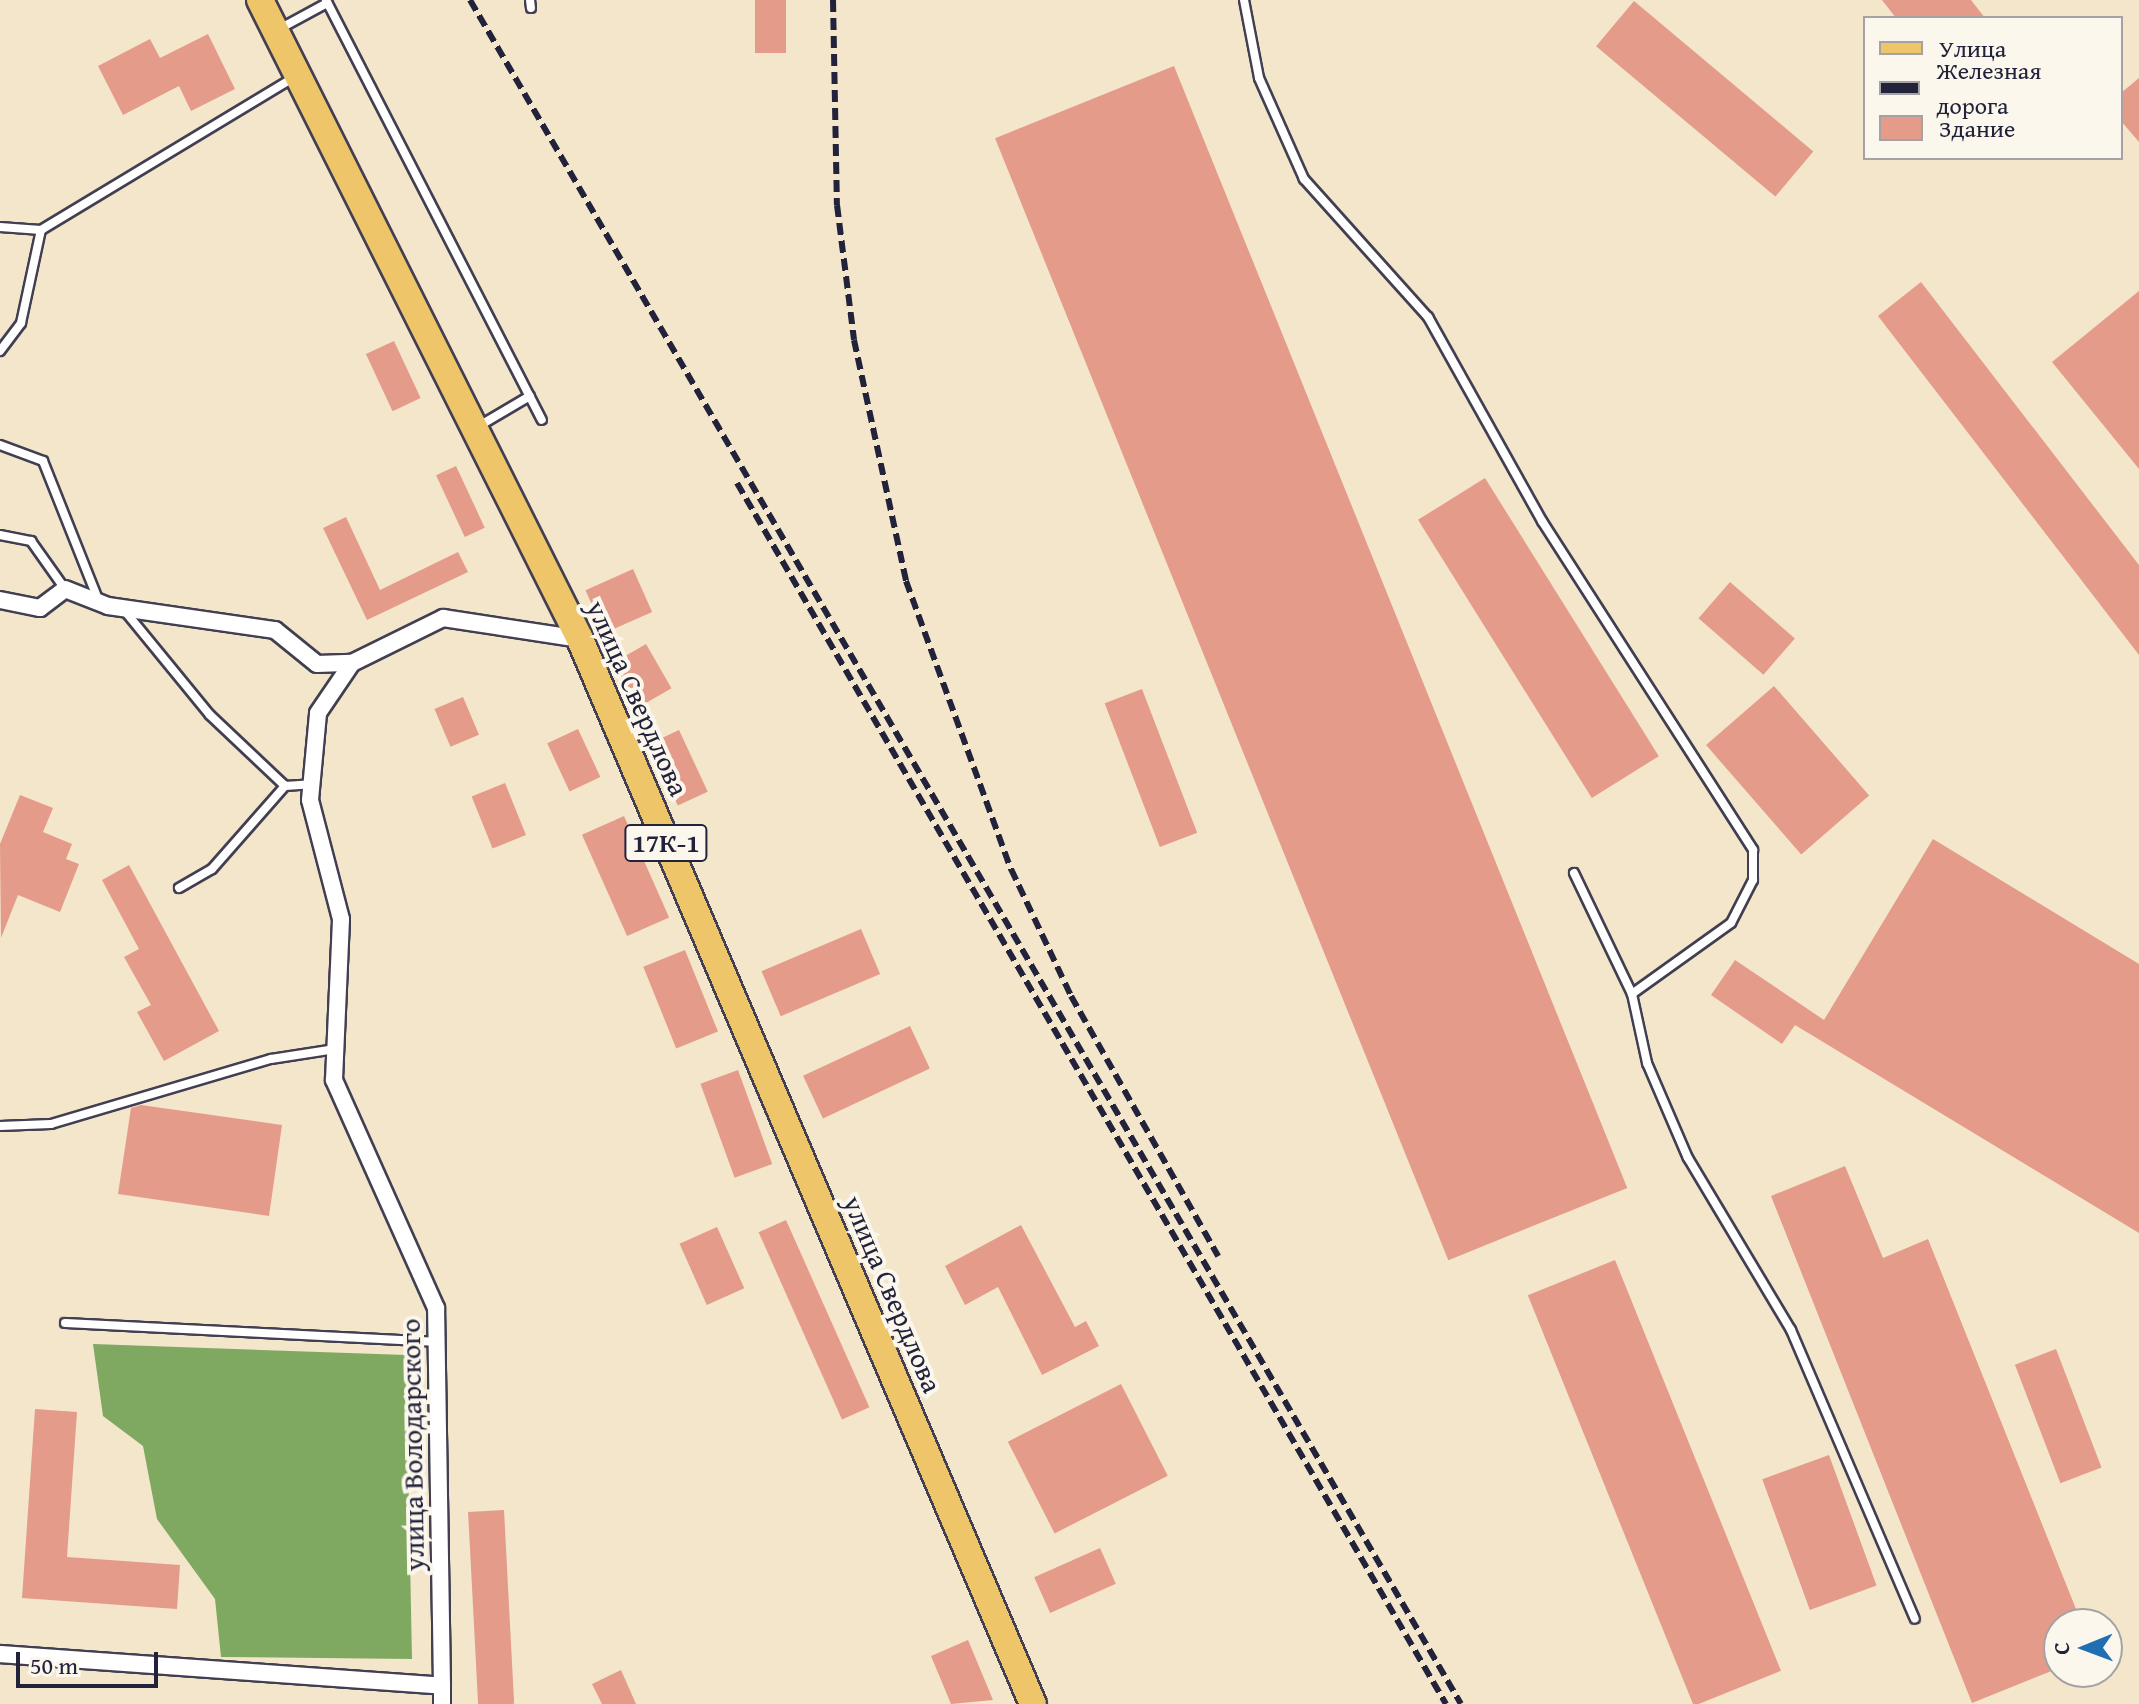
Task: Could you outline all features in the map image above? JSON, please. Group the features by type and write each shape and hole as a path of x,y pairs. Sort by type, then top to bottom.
{"main road":[{"name":"улица Свердлова","path":"260,0 580,639 1033,1704"}],"street":[{"path":"0,600 40,608 65,589 122,609 275,630 317,664 352,663"},
{"name":"улица Володарского","path":"442,1704 436,1308 334,1080 341,919 311,784 318,713 352,663 443,618 580,639"},
{"path":"0,1654 442,1686"}],"lane":[{"path":"1244,0 1259,78 1304,179 1428,317 1542,521 1753,850 1753,880 1731,923 1632,994"},
{"path":"276,31 327,2 542,420"},
{"path":"1,225 41,230 297,75"},
{"path":"0,351 21,323 41,230"},
{"path":"474,429 530,396"},
{"path":"0,445 43,461 99,603"},
{"path":"0,535 31,541 65,589"},
{"path":"122,609 210,715 285,786"},
{"path":"179,888 212,869 285,786 311,784"},
{"path":"1574,873 1632,994 1647,1063 1688,1158 1791,1330 1915,1619"},
{"path":"0,1126 51,1124 271,1059 336,1049"},
{"path":"65,1323 437,1342"}],"green space":[{"path":"93,1344 406,1355 412,1659 221,1657 215,1599 157,1519 143,1446 103,1416"}],"building":[{"path":"755,0 786,0 786,53 755,53"},
{"path":"1882,0 1971,0 1983,16 1894,16"},
{"path":"1634,1 1813,151 1775,197 1596,46"},
{"path":"208,34 235,89 191,111 179,86 123,115 98,66 150,39 160,58"},
{"path":"1174,66 1627,1188 1448,1260 995,138"},
{"path":"2139,78 2139,142 2123,123 2123,91"},
{"path":"1921,282 2139,565 2139,655 1878,316"},
{"path":"2139,291 2139,469 2052,362"},
{"path":"394,341 421,398 393,411 366,354"},
{"path":"456,466 485,528 465,537 436,475"},
{"path":"1485,478 1659,756 1592,798 1418,520"},
{"path":"346,517 380,590 458,552 468,572 367,620 323,528"},
{"path":"633,569 652,612 605,633 585,590"},
{"path":"1730,582 1795,638 1763,675 1699,618"},
{"path":"646,644 672,688 639,707 613,663"},
{"path":"1774,686 1869,795 1801,854 1706,745"},
{"path":"1142,689 1197,833 1160,847 1105,703"},
{"path":"463,697 479,735 450,747 434,709"},
{"path":"578,729 600,777 570,791 547,743"},
{"path":"679,730 708,792 678,806 649,744"},
{"path":"505,783 526,835 493,848 472,796"},
{"path":"20,795 53,808 43,832 72,844 66,859 79,864 60,912 18,895 1,938 0,844"},
{"path":"624,816 669,917 627,936 582,835"},
{"path":"1933,839 2139,964 2139,1233 1795,1025 1782,1044 1711,995 1735,960 1824,1020"},
{"path":"129,865 219,1031 164,1061 137,1012 151,1005 124,957 139,949 102,880"},
{"path":"861,929 880,974 781,1016 762,971"},
{"path":"685,950 718,1032 676,1048 643,967"},
{"path":"910,1026 930,1069 823,1118 803,1076"},
{"path":"738,1070 772,1164 735,1178 700,1084"},
{"path":"141,1105 282,1125 269,1216 118,1194 131,1108"},
{"path":"1845,1166 1883,1258 1928,1239 2076,1608 2043,1608 2043,1674 1972,1703 1771,1196"},
{"path":"786,1220 869,1407 842,1419 759,1232"},
{"path":"1021,1225 1075,1327 1086,1321 1099,1346 1042,1375 998,1287 965,1305 945,1266"},
{"path":"717,1227 744,1288 707,1305 680,1244"},
{"path":"1615,1260 1781,1671 1693,1704 1528,1295"},
{"path":"2056,1349 2102,1468 2060,1483 2015,1365"},
{"path":"1121,1384 1168,1476 1055,1533 1008,1442"},
{"path":"35,1409 77,1412 67,1557 180,1565 177,1609 22,1598"},
{"path":"1829,1455 1877,1586 1810,1610 1762,1479"},
{"path":"504,1510 514,1704 478,1704 468,1512"},
{"path":"1100,1548 1116,1584 1050,1613 1034,1577"},
{"path":"968,1640 993,1700 951,1704 931,1656"},
{"path":"621,1670 636,1704 602,1704 592,1684"}],"railway":[{"path":"470,0 1461,1704"},
{"path":"833,0 837,205 854,340 906,581 1011,869 1071,996 1218,1256"},
{"path":"737,483 1446,1704"}]}
